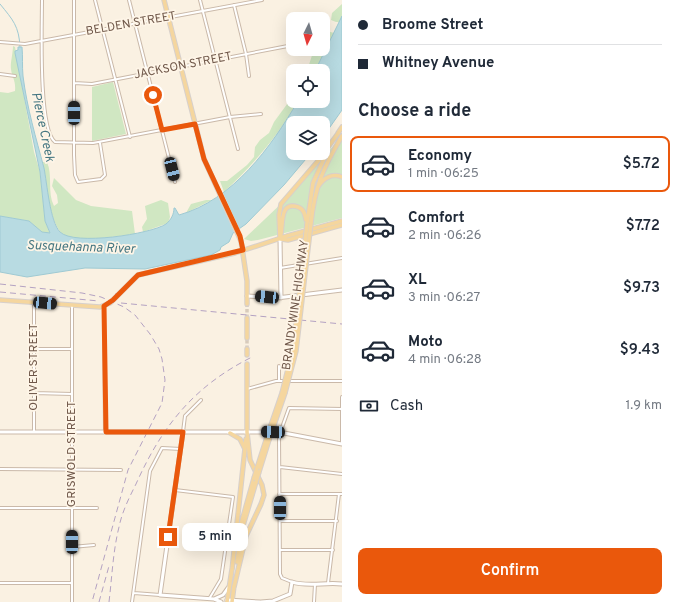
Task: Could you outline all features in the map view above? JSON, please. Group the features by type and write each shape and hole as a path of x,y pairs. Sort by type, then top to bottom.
{"main road":[{"path":"164,0 204,159 240,236 243,250 247,304"},
{"name":"BRANDYWINE HIGHWAY","path":"227,601 240,526 296,351 314,179 322,160 342,127"},
{"path":"280,239 279,214 281,204 318,161 339,132"},
{"name":"BRANDYWINE HIGHWAY","path":"309,223 320,177 342,136"},
{"path":"312,208 322,181 331,176 342,177"},
{"path":"280,239 282,232 282,214 288,208 294,206 300,208 305,214 309,223"},
{"path":"0,300 72,306 104,306 113,300 138,275 243,250 342,221"},
{"path":"280,239 288,240 342,225"},
{"path":"247,318 247,338"},
{"path":"247,348 247,354"},
{"path":"234,588 246,536 264,495 262,485 251,463 248,432 247,364"},
{"path":"232,570 248,432"},
{"path":"230,433 240,439 245,449"},
{"name":"BRANDYWINE HIGHWAY","path":"232,601 242,529 255,480"}],"street":[{"path":"42,0 43,100 49,135 52,140 61,143 99,142 230,117 261,114"},
{"path":"74,0 75,175 76,179 80,183 101,179 105,175 99,142"},
{"path":"95,0 130,137"},
{"path":"129,0 175,182"},
{"path":"200,0 238,149"},
{"name":"BELDEN STREET","path":"0,42 22,44 42,41 262,0"},
{"path":"234,5 246,54 249,76"},
{"name":"JACKSON STREET","path":"74,83 90,84 286,46"},
{"path":"0,74 15,76"},
{"path":"280,239 281,298"},
{"path":"280,268 342,258"},
{"path":"247,296 281,298 342,290"},
{"name":"OLIVER STREET","path":"34,302 34,432"},
{"name":"GRISWOLD STREET","path":"72,306 72,602"},
{"path":"104,306 106,432"},
{"path":"34,349 72,348"},
{"path":"279,366 280,381"},
{"path":"247,389 272,381 342,382"},
{"path":"34,393 72,394"},
{"path":"0,432 280,432 342,444 342,397"},
{"path":"160,595 185,416 201,400"},
{"path":"342,409 290,408 280,432 279,467 280,576 292,582 302,584 342,584"},
{"path":"132,602 150,471 162,448 181,449"},
{"path":"279,467 342,474"},
{"path":"0,469 121,470"},
{"path":"175,490 232,497 221,578 209,598"},
{"path":"280,494 340,494 328,583"},
{"path":"0,508 97,508"},
{"path":"280,521 337,521"},
{"path":"72,547 94,546"},
{"path":"280,550 333,550"},
{"path":"227,601 270,602 291,593 292,582"},
{"path":"0,584 72,583"},
{"path":"314,602 316,583"},
{"path":"214,599 224,595 230,585"},
{"path":"133,593 209,598 220,602"}],"green space":[{"path":"342,4 342,16 340,22 331,20 332,13"},
{"path":"330,32 334,33 330,41"},
{"path":"13,46 15,47 34,152 40,172 45,221 50,234 42,232 29,221 0,216 0,92 8,93 15,91 11,67"},
{"path":"312,56 322,56 318,64 309,64"},
{"path":"113,82 126,134 92,141 92,87"},
{"path":"286,106 286,108 294,108 289,116 286,116 286,120 282,126 255,161 224,192 220,181 227,181 247,165 254,157 255,147 260,140 269,133 274,122"},
{"path":"342,136 342,218 258,240 251,241 244,239 286,199 321,160 330,160 330,150"},
{"path":"43,162 47,162 49,167 51,195 54,206 58,203 57,195 52,186 54,178 76,200 91,206 132,211 135,234 83,239 67,237 61,233 52,215"},
{"path":"161,200 168,203 170,217 168,223 143,232 142,227 147,219 145,206"},
{"path":"212,200 186,213 191,204"}],"water":[{"path":"342,16 342,110 330,127 330,116 288,116 293,108 330,108 330,64 318,64 322,56 330,56 330,40"},
{"name":"Susquehanna River","path":"18,47 22,47 23,76 27,100 44,168 51,211 60,232 68,236 80,238 113,237 130,235 158,228 169,221 173,215 174,208 179,215 199,208 217,197 249,170 276,136 286,120 286,160 305,160 284,185 246,224 233,233 229,242 221,247 220,250 211,255 145,269 85,268 27,277 0,272 0,216 29,221 42,232 50,233 45,221 40,172 15,53 15,51 18,50"}],"pier":[{"path":"222,191 240,230 235,234 217,194"}],"waterway":[{"name":"Pierce Creek","path":"0,4 17,28 20,47"}],"tunnel":[{"path":"247,304 247,318"},
{"path":"247,338 247,349"}],"railway":[{"path":"0,284 82,293 101,297 124,307 135,315 150,334 159,349 162,359 165,380 162,403 128,470 92,602"},
{"path":"0,292 99,301"},
{"path":"115,294 124,295"},
{"path":"121,303 342,324"},
{"path":"109,602 115,545 122,516 146,463 157,444 182,410 197,395 231,368 252,357"},
{"path":"99,602 109,566"}],"route":[{"path":"153,95 162,130 195,124 204,159 240,236 243,250 207,260 138,275 131,280 113,300 104,306 106,310 106,432 183,432 168,537"}]}
